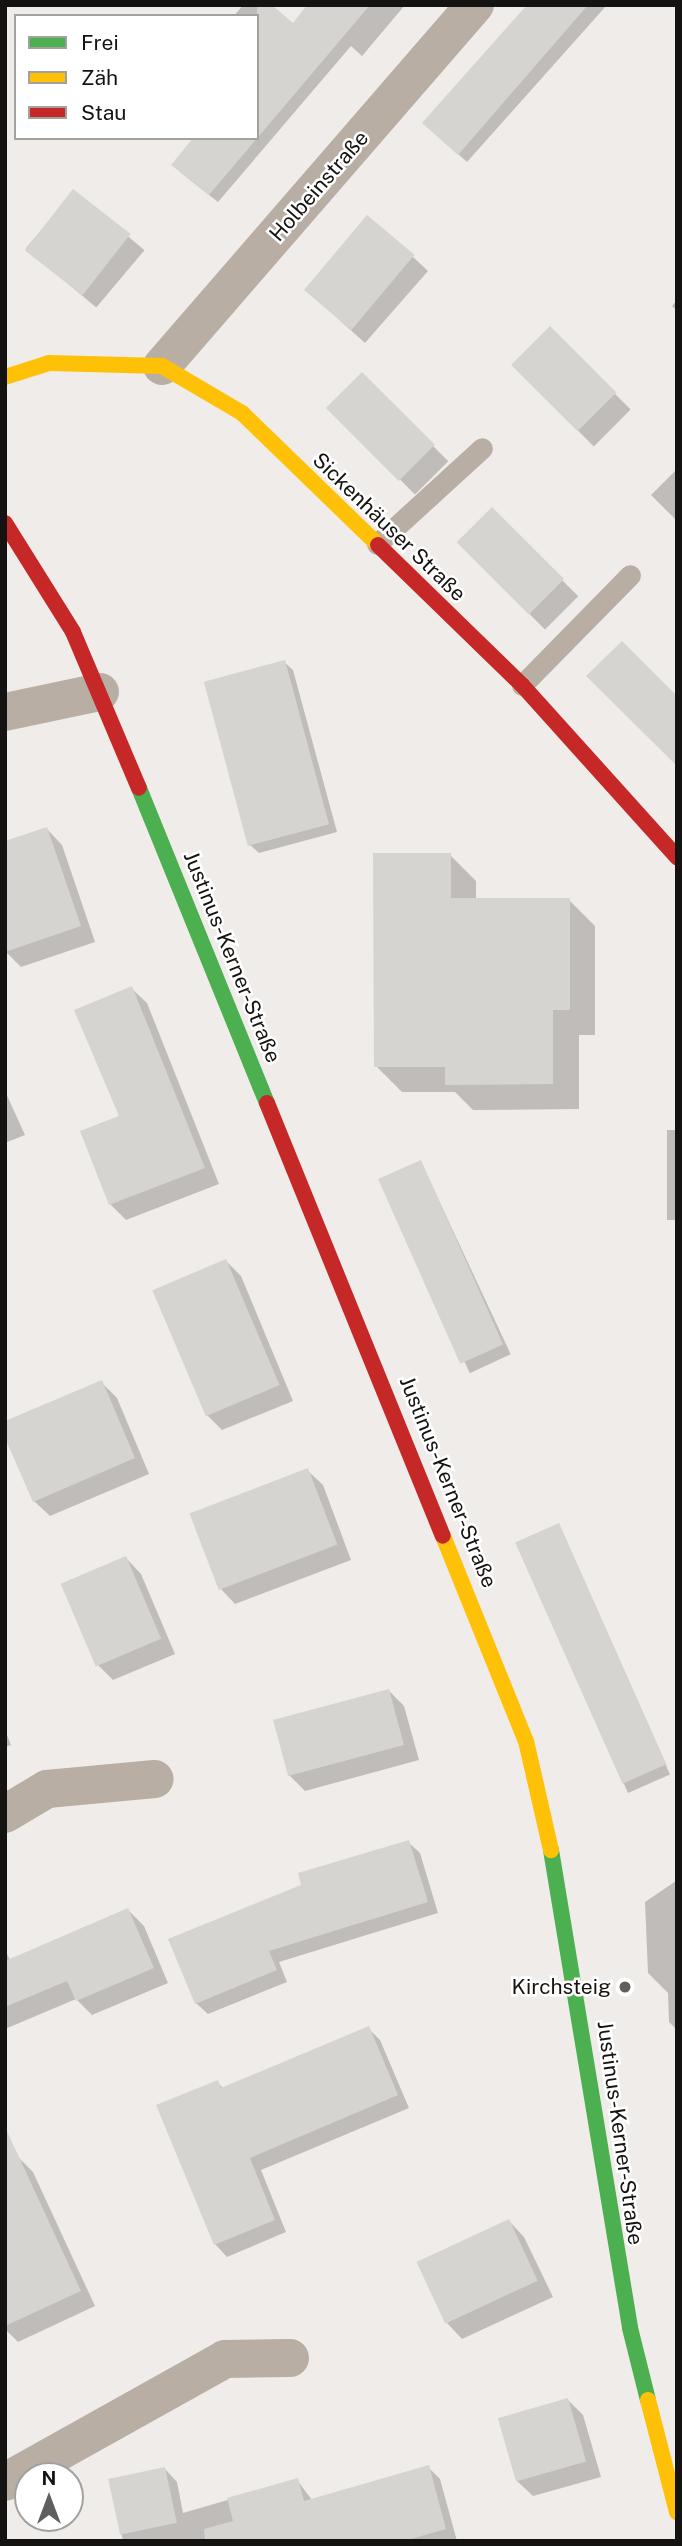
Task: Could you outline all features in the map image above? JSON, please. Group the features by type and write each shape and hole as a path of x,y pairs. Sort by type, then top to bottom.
{"street":[{"name":"Holbeinstraße","path":"162,366 475,5"},
{"name":"Sickenhäuser Straße","path":"5,377 49,363 162,366 242,413 522,685 677,857"},
{"name":"Justinus-Kerner-Straße","path":"5,523 73,632 100,692 526,1741 568,1923 630,2328 677,2512"},
{"path":"5,712 100,692"},
{"path":"5,1814 47,1789 155,1779"},
{"path":"5,2482 225,2359 290,2358"}],"lane":[{"path":"377,544 482,448"},
{"path":"522,685 630,575"}],"building":[{"path":"257,5 272,5 293,23 307,5 370,5 259,136 259,14"},
{"path":"527,5 588,5 458,155 422,123"},
{"path":"191,140 256,140 209,195 171,165"},
{"path":"73,189 131,234 83,295 25,250"},
{"path":"367,215 414,255 352,330 304,290"},
{"path":"550,326 616,392 578,431 511,365"},
{"path":"362,372 435,445 399,481 326,408"},
{"path":"492,507 564,579 529,614 457,542"},
{"path":"622,641 677,696 677,766 586,676"},
{"path":"285,660 329,824 248,846 204,682"},
{"path":"47,827 81,926 5,952 5,841"},
{"path":"373,853 451,853 451,898 570,898 570,1010 553,1010 553,1084 445,1085 445,1067 374,1067"},
{"path":"132,986 205,1168 109,1205 80,1131 119,1116 74,1010"},
{"path":"421,1160 503,1345 460,1364 378,1179"},
{"path":"226,1259 280,1385 206,1416 152,1290"},
{"path":"102,1380 135,1458 33,1502 5,1438 5,1421"},
{"path":"308,1468 337,1545 219,1590 189,1514"},
{"path":"559,1523 666,1764 623,1784 515,1543"},
{"path":"126,1556 161,1639 96,1667 61,1584"},
{"path":"389,1689 404,1745 288,1776 273,1720"},
{"path":"409,1840 428,1902 269,1951 277,1970 195,2004 168,1939 301,1885 298,1873"},
{"path":"128,1908 154,1968 76,2001 67,1981 5,2007 5,1961"},
{"path":"369,2026 398,2095 250,2158 275,2220 214,2245 156,2105 218,2080 221,2088"},
{"path":"5,2127 81,2291 5,2326"},
{"path":"509,2219 538,2281 445,2324 417,2262"},
{"path":"568,2398 586,2461 516,2482 498,2418"},
{"path":"429,2465 446,2529 404,2541 205,2541 204,2529 233,2521 227,2498 298,2478 304,2501"},
{"path":"165,2467 177,2523 120,2535 108,2479"}],"traffic: fast":[{"path":"139,788 267,1103"},
{"path":"551,1850 630,2328 648,2400"}],"traffic: slow":[{"path":"5,377 49,363 162,366 242,413 378,545"},
{"path":"443,1536 526,1741 551,1850"},
{"path":"648,2400 677,2512"}],"traffic: jam":[{"path":"5,523 73,632 139,788"},
{"path":"378,545 522,685 677,857"},
{"path":"267,1103 443,1536"}],"place":[{"name":"Kirchsteig","path":"625,1987"}]}
